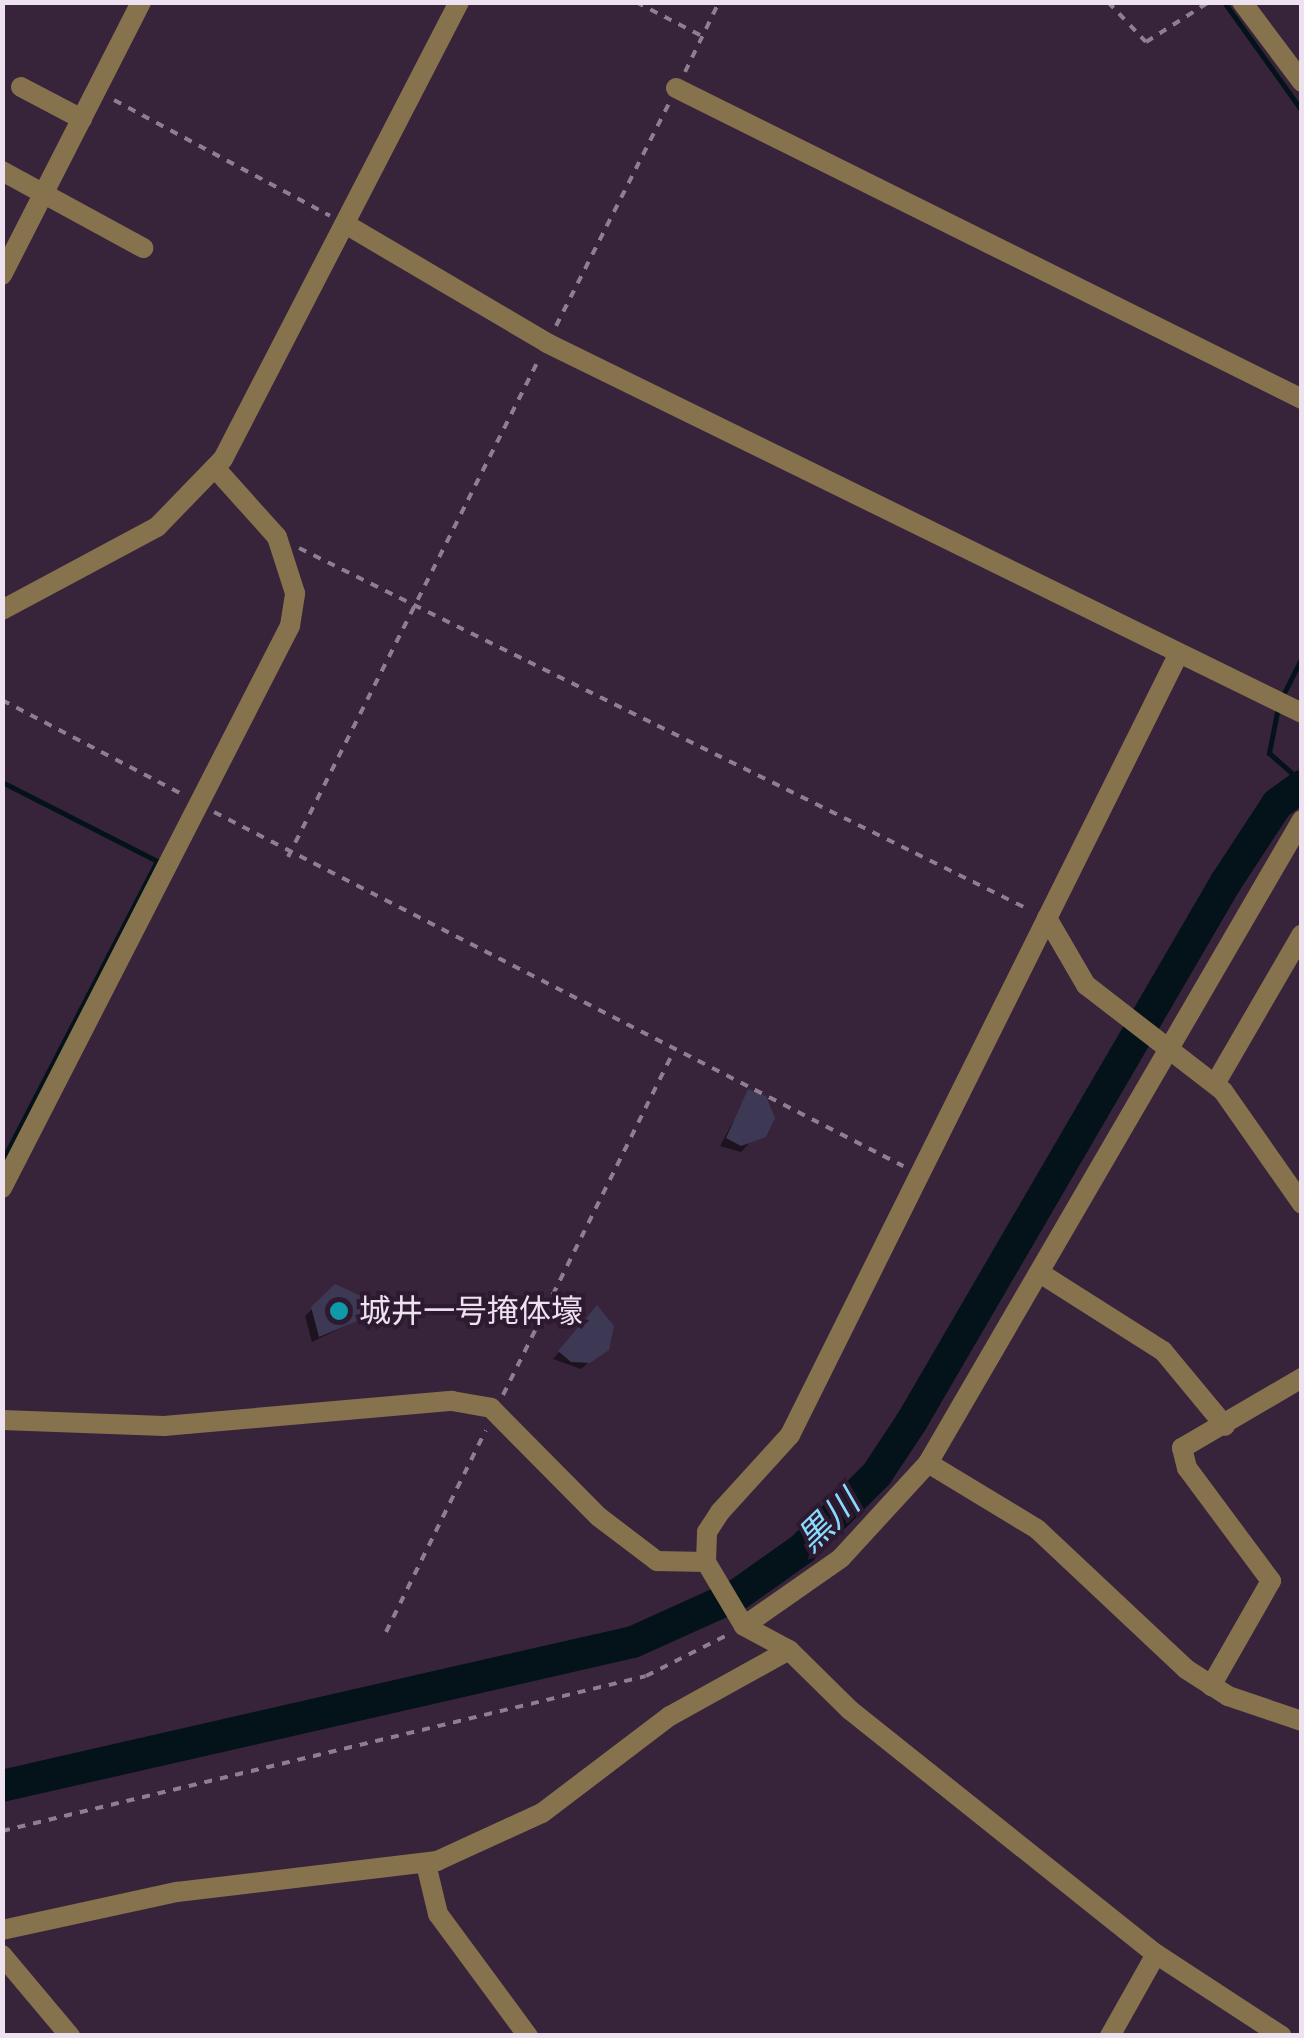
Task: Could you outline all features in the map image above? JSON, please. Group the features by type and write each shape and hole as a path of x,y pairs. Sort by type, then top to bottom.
{"street":[{"path":"2,274 141,2"},
{"path":"2,610 157,527 216,468 348,225 459,2"},
{"path":"1242,2 1302,82"},
{"path":"20,87 82,119"},
{"path":"676,88 1302,399"},
{"path":"2,171 142,248"},
{"path":"348,225 547,344 1298,712"},
{"path":"2,1188 290,626 295,592 277,537 216,468"},
{"path":"1179,653 790,1435 708,1532 709,1566 741,1624 789,1650 850,1710 1156,1954 1282,2036"},
{"path":"741,1624 840,1558 928,1463 1302,820"},
{"path":"1046,918 1067,963 1117,1011 1215,1084 1302,1204"},
{"path":"1215,1084 1302,934"},
{"path":"1040,1274 1162,1351 1225,1426"},
{"path":"1212,1686 1271,1581 1182,1457 1184,1444 1225,1426 1302,1378"},
{"path":"2,1420 164,1426 452,1401 495,1411 569,1492 645,1553 709,1566"},
{"path":"928,1463 1037,1529 1212,1686 1302,1721"},
{"path":"2,1930 177,1892 426,1864 542,1812 670,1716 789,1650"},
{"path":"426,1864 438,1914 528,2036"},
{"path":"1110,2036 1156,1954"},
{"path":"2,1955 70,2036"}],"path":[{"path":"636,2 702,36"},
{"path":"288,857 720,2"},
{"path":"1108,2 1146,42 1209,2"},
{"path":"97,90 348,225"},
{"path":"277,537 1046,918"},
{"path":"2,710 4,701 200,804 288,857 918,1174"},
{"path":"386,1632 674,1051"},
{"path":"2,1831 646,1676 741,1624"}],"building":[{"path":"748,1089 766,1096 775,1118 766,1137 741,1146 726,1138"},
{"name":"城井一号掩体壕","path":"335,1284 361,1296 369,1316 319,1337 311,1307"},
{"path":"597,1305 614,1326 609,1350 590,1363 571,1362 558,1351"}],"waterway":[{"path":"1224,2 1302,111"},
{"path":"1282,697 1302,657"},
{"path":"1278,707 1269,753 1302,782"},
{"path":"2,782 157,861 2,1161"},
{"name":"黒川","path":"2,1786 633,1642 737,1595 802,1549 877,1474 912,1421 1226,882 1277,804 1302,786"}],"place":[{"name":"城井一号掩体壕","path":"339,1311"}]}
